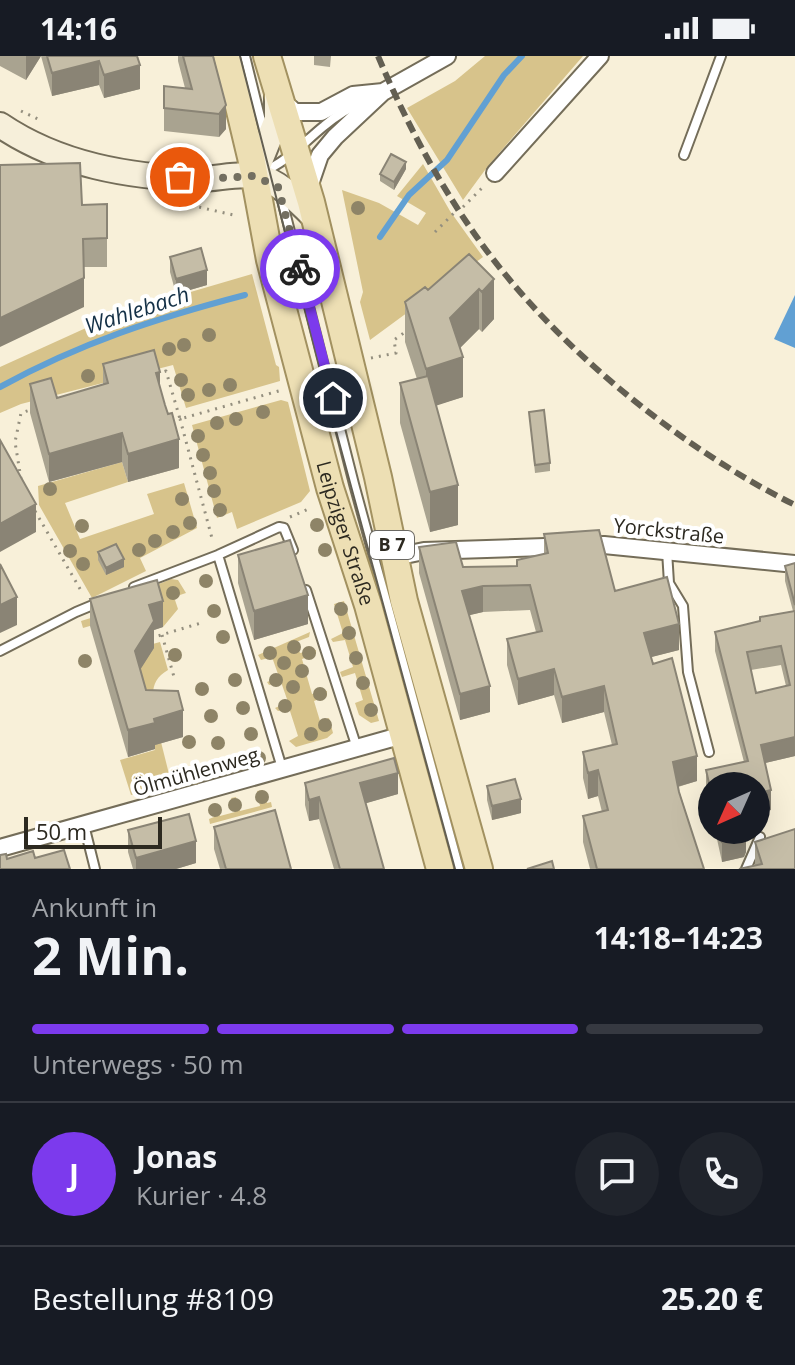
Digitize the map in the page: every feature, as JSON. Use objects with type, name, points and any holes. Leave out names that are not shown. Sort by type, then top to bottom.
[{"type":"main road","name":"Leipziger Straße","points":[[227,56],[269,177],[270,260],[330,488],[368,605],[440,869]]},
{"type":"main road","name":"Leipziger Straße","points":[[267,56],[315,218],[385,559],[404,601],[479,869]]},
{"type":"main road","points":[[269,177],[267,144],[277,119],[277,96]]},
{"type":"main road","points":[[0,125],[53,154],[88,166],[199,179],[269,177],[315,218]]},
{"type":"street","points":[[308,190],[320,155],[348,124],[383,92],[447,56]]},
{"type":"street","points":[[495,173],[600,56]]},
{"type":"street","points":[[277,96],[295,112],[313,114],[353,95],[383,92]]},
{"type":"street","name":"Yorckstraße","points":[[385,559],[424,551],[604,545],[795,564]]},
{"type":"street","name":"Ölmühlenweg","points":[[0,848],[403,735]]},
{"type":"lane","points":[[245,56],[267,144]]},
{"type":"lane","points":[[684,155],[721,56]]},
{"type":"lane","points":[[383,92],[343,111],[269,177],[385,559],[459,869]]},
{"type":"lane","points":[[129,590],[279,527],[284,528],[297,561]]},
{"type":"lane","points":[[667,551],[669,583],[683,606],[688,672],[709,752]]},
{"type":"lane","points":[[218,555],[282,768]]},
{"type":"lane","points":[[301,575],[357,749]]},
{"type":"lane","points":[[0,651],[103,601]]},
{"type":"lane","points":[[84,825],[95,869]]},
{"type":"lane","points":[[746,869],[757,844]]},
{"type":"path","points":[[463,207],[495,173]]},
{"type":"path","points":[[435,232],[456,211]]},
{"type":"path","points":[[364,360],[396,353],[394,340],[416,323]]},
{"type":"path","points":[[151,376],[166,371],[213,541]]},
{"type":"path","points":[[168,422],[289,388]]},
{"type":"path","points":[[23,490],[15,442],[21,413],[36,409]]},
{"type":"path","points":[[30,503],[90,606]]},
{"type":"path","points":[[151,638],[201,623]]},
{"type":"path","points":[[162,635],[174,677]]},
{"type":"shaded area","points":[[485,56],[583,56],[488,166],[463,200],[407,108],[455,81]]},
{"type":"shaded area","points":[[423,164],[450,211],[483,257],[370,340],[360,302],[363,292],[342,190],[379,203],[418,225],[426,213],[397,196]]},
{"type":"shaded area","points":[[252,274],[279,367],[280,381],[186,408],[173,365],[21,404],[0,413],[0,367],[119,313]]},
{"type":"shaded area","points":[[281,400],[288,402],[310,491],[301,502],[237,529],[232,512],[217,518],[192,425]]},
{"type":"shaded area","points":[[122,462],[128,482],[65,503],[80,539],[154,514],[147,494],[184,483],[197,528],[140,558],[146,571],[92,598],[39,505],[38,486]]},
{"type":"shaded area","points":[[171,579],[178,580],[186,593],[174,597],[178,609],[163,627],[157,606],[83,628],[81,621],[107,613],[129,597]]},
{"type":"shaded area","points":[[344,601],[379,721],[371,723],[359,715],[355,703],[363,700],[355,673],[342,677],[340,672],[353,667],[345,640],[333,642],[331,639],[343,633],[334,604]]},
{"type":"shaded area","points":[[310,632],[309,637],[296,642],[300,653],[316,650],[316,654],[302,659],[312,694],[327,691],[327,696],[314,701],[320,721],[329,718],[333,733],[327,738],[296,747],[289,741],[298,736],[289,708],[278,711],[275,708],[288,702],[281,682],[269,685],[267,682],[279,677],[272,657],[261,660],[258,655]]},
{"type":"shaded area","points":[[160,642],[168,670],[155,683],[153,698],[156,711],[137,674],[149,645]]},
{"type":"shaded area","points":[[159,734],[172,786],[131,795],[120,760],[155,750],[152,736]]},
{"type":"shaded area","points":[[263,790],[267,803],[271,802],[272,807],[210,824],[209,819],[214,817],[211,805],[215,803],[220,816],[235,812],[231,798],[236,797],[240,811],[260,806],[257,791]]},
{"type":"water","points":[[795,295],[795,348],[774,339]]},
{"type":"building","points":[[47,56],[137,56],[140,65],[104,75],[99,61],[52,73]]},
{"type":"building","points":[[183,56],[213,56],[226,105],[219,114],[164,108],[164,86],[192,89]]},
{"type":"building","points":[[391,154],[406,162],[394,182],[380,174]]},
{"type":"building","points":[[80,163],[82,205],[107,204],[107,238],[83,239],[84,278],[0,318],[0,165]]},
{"type":"building","points":[[201,248],[207,270],[176,279],[170,257]]},
{"type":"building","points":[[469,254],[494,279],[482,292],[479,289],[450,318],[463,357],[426,369],[405,302],[425,287],[428,290]]},
{"type":"building","points":[[154,350],[160,372],[156,373],[179,439],[128,454],[122,433],[49,454],[30,384],[51,378],[57,398],[108,383],[103,364]]},
{"type":"building","points":[[428,376],[458,485],[430,492],[400,383]]},
{"type":"building","points":[[544,410],[550,463],[535,465],[529,412]]},
{"type":"building","points":[[0,440],[36,504],[0,524]]},
{"type":"building","points":[[599,530],[615,591],[667,577],[679,624],[644,633],[653,664],[672,658],[697,756],[673,762],[679,792],[704,869],[597,869],[583,816],[608,810],[598,770],[588,773],[583,752],[617,744],[604,686],[562,697],[554,669],[518,679],[507,639],[542,631],[530,585],[483,586],[462,591],[490,686],[460,694],[419,547],[456,542],[463,567],[517,566],[517,560],[548,553],[544,534]]},
{"type":"building","points":[[290,540],[308,595],[254,611],[238,555]]},
{"type":"building","points":[[116,544],[124,559],[106,568],[98,552]]},
{"type":"building","points":[[795,563],[795,605],[785,566]]},
{"type":"building","points":[[0,564],[17,597],[0,605]]},
{"type":"building","points":[[157,580],[163,601],[149,605],[154,621],[135,651],[146,690],[178,691],[183,710],[154,719],[155,723],[128,730],[90,599]]},
{"type":"building","points":[[795,611],[795,737],[761,745],[767,772],[706,772],[748,761],[715,632],[760,621],[760,617]],"holes":[[[781,646],[790,685],[756,693],[747,652]]]},
{"type":"building","points":[[394,758],[398,773],[360,783],[384,869],[340,869],[319,797],[309,800],[305,783]]},
{"type":"building","points":[[515,779],[521,799],[492,806],[487,786]]},
{"type":"building","points":[[275,810],[291,869],[226,869],[214,827]]},
{"type":"building","points":[[189,814],[196,841],[136,858],[128,830]]},
{"type":"building","points":[[795,829],[795,869],[739,869],[762,864],[756,844],[770,844],[770,837]]},
{"type":"building","points":[[64,850],[70,869],[0,869],[0,855],[6,854],[7,859],[33,851],[35,858]]},
{"type":"building","points":[[552,861],[554,869],[527,869]]},
{"type":"waterway","name":"Wahlebach","points":[[380,237],[409,195],[447,160],[504,75],[522,56]]},
{"type":"waterway","name":"Wahlebach","points":[[0,387],[60,357],[120,333],[245,295]]},
{"type":"tram line","points":[[240,56],[336,431],[455,869]]},
{"type":"railway","points":[[378,56],[437,176],[493,259],[543,317],[608,379],[681,436],[719,462],[795,505]]},
{"type":"way so far","points":[[180,177],[254,176],[278,187],[300,269]]},
{"type":"route","points":[[300,269],[333,398]]}]
